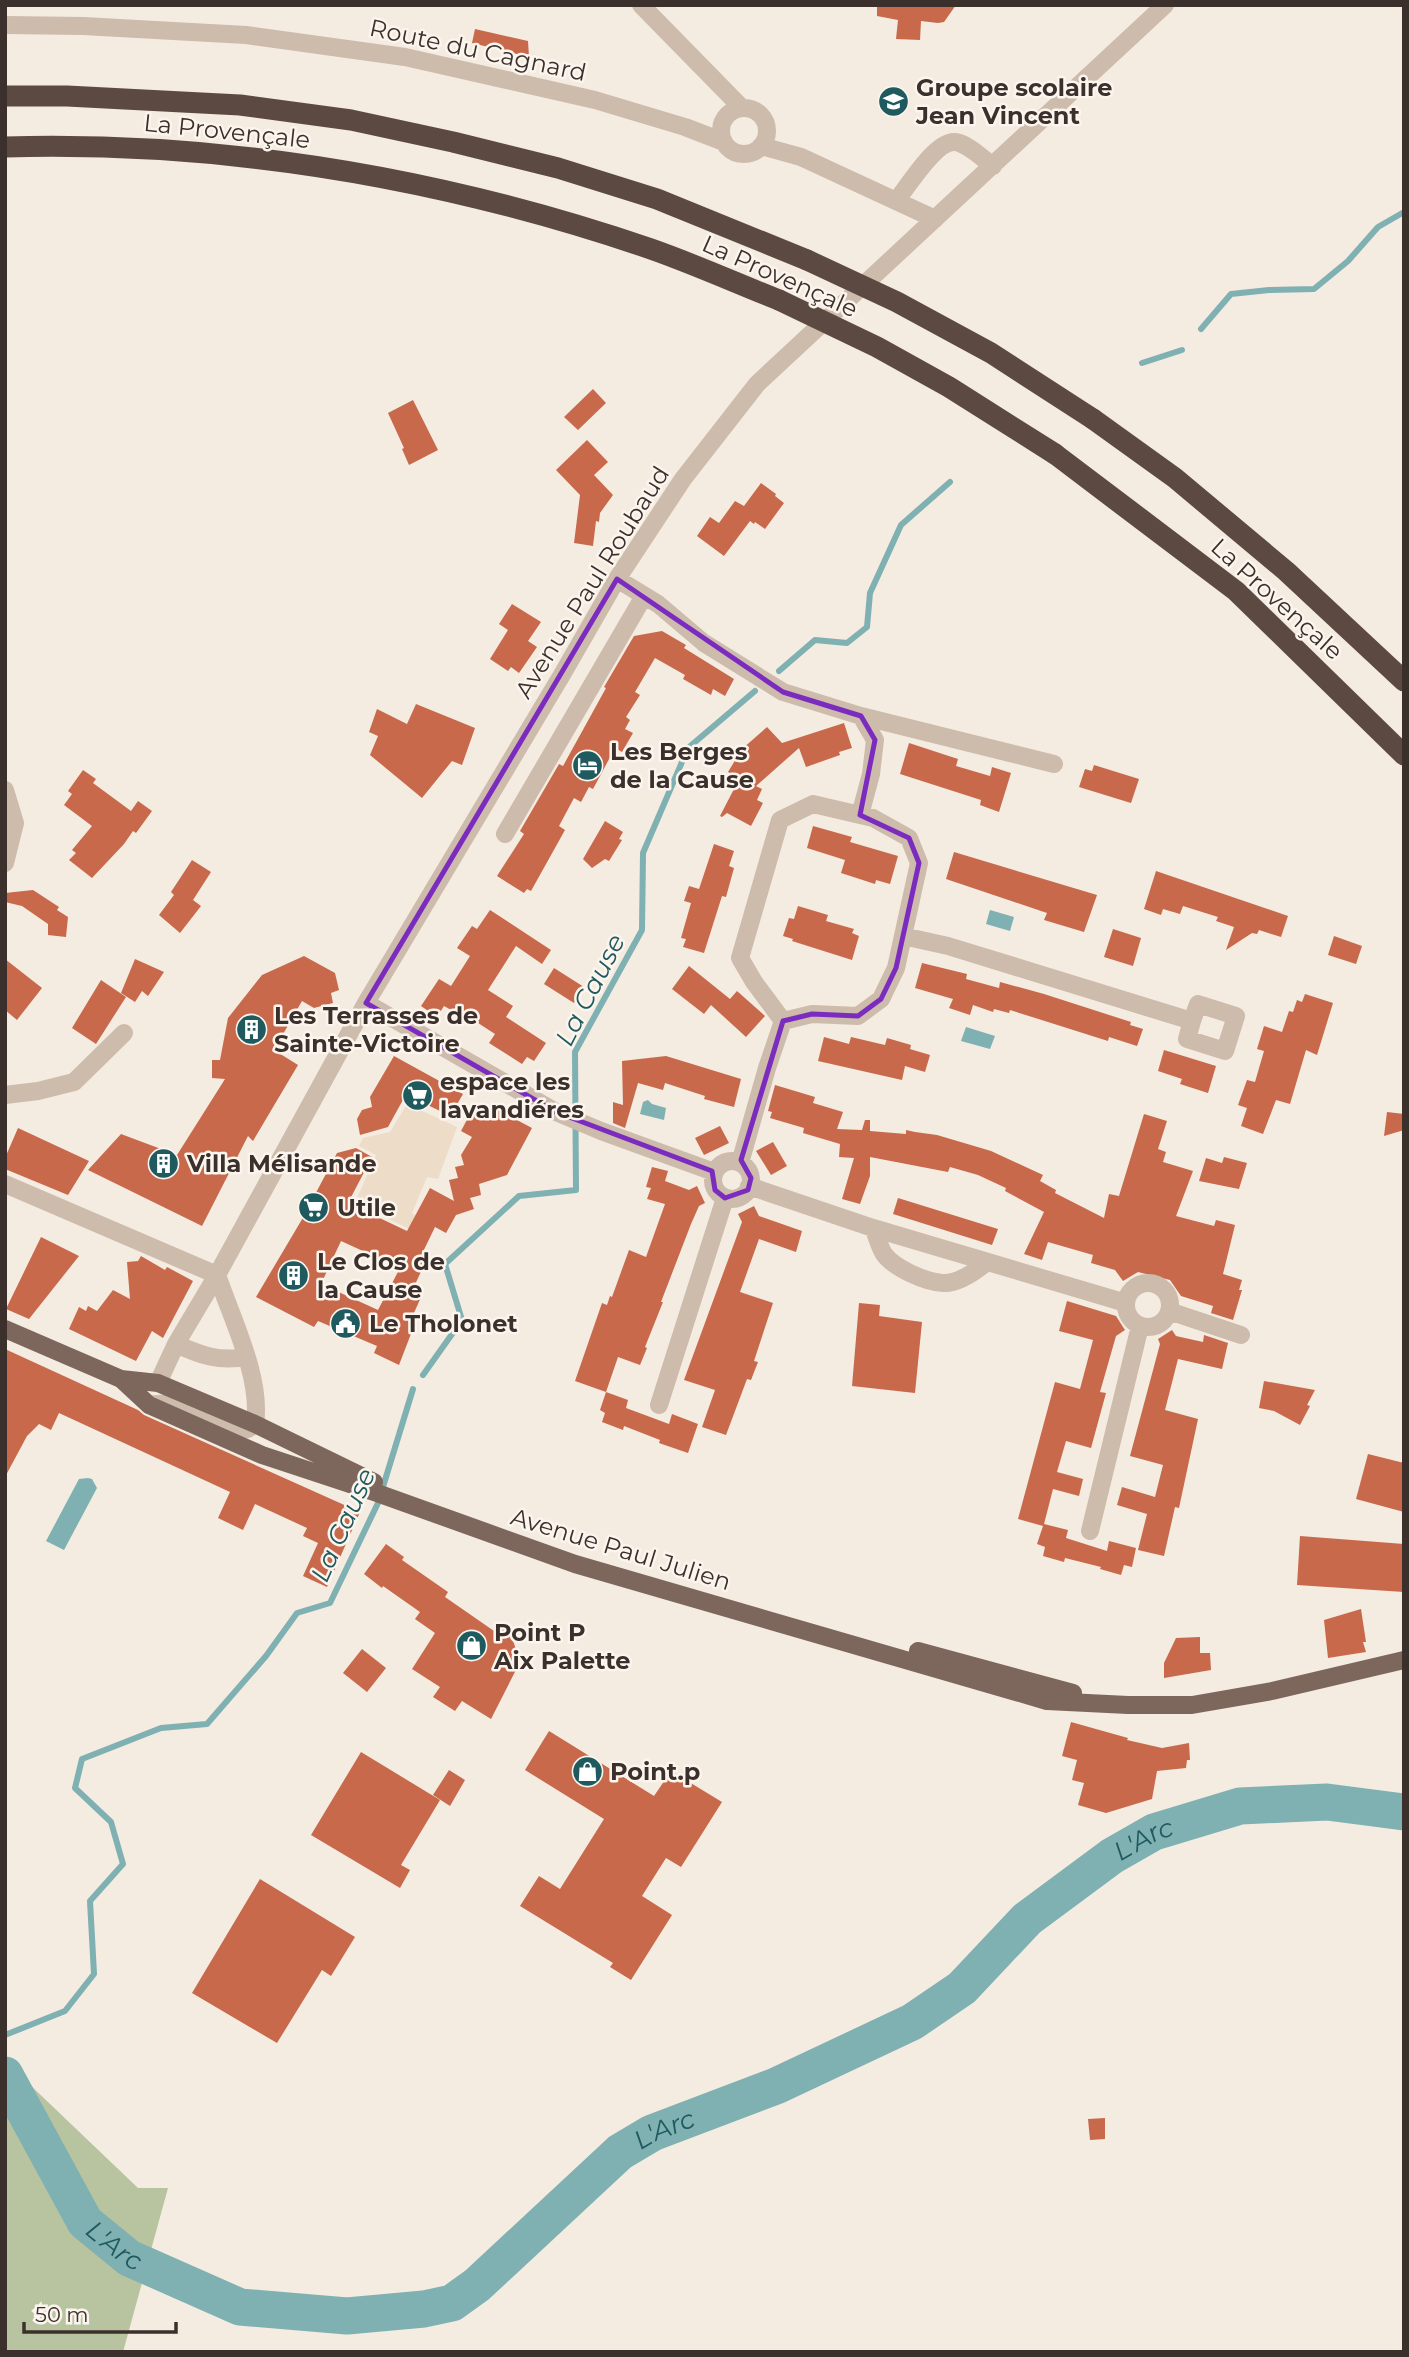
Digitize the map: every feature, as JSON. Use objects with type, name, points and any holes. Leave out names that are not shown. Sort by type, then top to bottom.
[{"type":"highway","name":"La Provençale","points":[[5,96],[67,96],[240,104],[364,123],[558,168],[657,199],[807,260],[897,302],[991,354],[1093,419],[1175,478],[1286,571],[1404,681]]},
{"type":"highway","name":"La Provençale","points":[[5,147],[152,149],[238,156],[346,171],[448,191],[652,250],[779,300],[877,347],[949,387],[1055,454],[1236,590],[1404,755]]},
{"type":"main road","name":"Avenue Paul Julien","points":[[5,1329],[121,1379],[157,1407],[262,1455],[378,1489]]},
{"type":"main road","name":"Avenue Paul Julien","points":[[121,1379],[158,1383],[255,1424],[378,1489],[575,1564],[1047,1701],[1192,1705],[1272,1691],[1399,1662]]},
{"type":"main road","points":[[157,1407],[158,1383]]},
{"type":"street","points":[[641,5],[723,89],[732,114]]},
{"type":"street","name":"Avenue Paul Roubaud","points":[[158,1383],[366,1003],[617,579],[683,479],[757,384],[1165,5]]},
{"type":"street","name":"Route du Cagnard","points":[[5,25],[83,26],[246,36],[405,57],[595,100],[685,127],[724,142]]},
{"type":"street","points":[[767,126],[767,136],[761,146],[752,152],[741,154],[731,150],[724,142],[721,131],[732,114],[752,110],[762,116],[767,126],[801,157]]},
{"type":"street","name":"Route du Cagnard","points":[[685,127],[732,114]]},
{"type":"street","points":[[897,200],[935,150],[948,143],[963,145],[993,166]]},
{"type":"street","points":[[761,146],[801,157],[935,219]]},
{"type":"street","points":[[617,579],[658,604],[705,643],[783,692],[861,716],[1054,764]]},
{"type":"street","points":[[505,834],[644,596]]},
{"type":"street","points":[[860,815],[871,774],[875,740],[861,716]]},
{"type":"street","points":[[505,770],[533,786]]},
{"type":"street","points":[[5,790],[15,823],[5,863]]},
{"type":"street","points":[[813,804],[873,818],[909,838],[919,863],[896,968],[881,999],[858,1016],[812,1014],[783,1021],[740,958],[780,820],[813,804]]},
{"type":"street","points":[[903,936],[948,946],[1192,1021]]},
{"type":"street","points":[[366,1003],[556,1112],[714,1172]]},
{"type":"street","points":[[740,1163],[783,1021]]},
{"type":"street","points":[[5,1095],[38,1091],[74,1082],[124,1033]]},
{"type":"street","points":[[728,1161],[740,1163],[749,1172],[749,1186],[738,1198],[725,1198],[715,1190],[712,1178],[714,1172],[728,1161]]},
{"type":"street","points":[[5,1184],[217,1275],[246,1357],[258,1405],[255,1424],[248,1429],[238,1430],[174,1404],[157,1407]]},
{"type":"street","points":[[749,1186],[873,1228],[1126,1303]]},
{"type":"street","points":[[659,1405],[725,1198]]},
{"type":"street","points":[[873,1228],[883,1252],[895,1266],[914,1275],[944,1283],[976,1272],[987,1262]]},
{"type":"street","points":[[1152,1283],[1165,1290],[1170,1304],[1169,1311],[1166,1318],[1155,1326],[1140,1326],[1129,1317],[1126,1303],[1132,1290],[1138,1285],[1152,1283]]},
{"type":"street","points":[[1169,1311],[1241,1335]]},
{"type":"street","points":[[1090,1531],[1140,1326]]},
{"type":"street","points":[[177,1344],[206,1357],[232,1360],[246,1357]]},
{"type":"highlighted area","points":[[617,579],[783,692],[861,716],[875,740],[860,815],[909,838],[919,863],[896,968],[881,999],[858,1016],[812,1014],[783,1021],[741,1160],[751,1178],[748,1190],[725,1198],[715,1190],[712,1171],[556,1112],[366,1003]]},
{"type":"green space","points":[[5,2061],[138,2188],[168,2188],[123,2352],[5,2352]]},
{"type":"shaded area","points":[[407,1104],[457,1127],[438,1179],[427,1177],[412,1213],[431,1227],[426,1237],[355,1203],[376,1155],[359,1146],[363,1138],[390,1132]]},
{"type":"water","points":[[990,910],[1014,917],[1010,931],[986,924]]},
{"type":"water","points":[[966,1027],[995,1036],[990,1049],[961,1041]]},
{"type":"water","points":[[648,1100],[666,1108],[664,1120],[640,1114],[643,1102]]},
{"type":"water","points":[[79,1479],[92,1479],[97,1488],[64,1550],[46,1541]]},
{"type":"building","points":[[877,5],[956,5],[944,22],[921,21],[920,40],[896,39],[898,20],[877,16]]},
{"type":"building","points":[[475,29],[528,41],[529,57],[472,43]]},
{"type":"building","points":[[593,389],[606,403],[578,430],[564,417]]},
{"type":"building","points":[[413,400],[438,450],[409,465],[388,413]]},
{"type":"building","points":[[587,440],[608,462],[594,475],[613,495],[600,513],[599,522],[596,521],[593,546],[574,543],[580,495],[556,470]]},
{"type":"building","points":[[761,483],[784,503],[765,529],[750,521],[724,556],[697,536],[710,517],[719,523],[735,501],[744,506]]},
{"type":"building","points":[[512,604],[541,622],[528,641],[537,647],[519,673],[511,667],[508,671],[490,659],[508,630],[499,624]]},
{"type":"building","points":[[662,631],[734,679],[725,696],[713,689],[711,695],[683,679],[685,675],[655,658],[635,692],[640,695],[626,717],[630,720],[625,729],[633,733],[622,752],[615,748],[593,789],[589,787],[581,802],[574,798],[559,826],[565,830],[531,891],[527,889],[524,893],[497,876],[524,834],[520,831],[559,764],[563,766],[634,636]]},
{"type":"building","points":[[416,704],[475,728],[462,765],[452,761],[422,798],[370,755],[378,736],[369,732],[377,709],[407,724]]},
{"type":"building","points":[[844,723],[852,748],[806,767],[799,748],[756,786],[762,789],[757,800],[763,803],[751,826],[727,813],[720,816],[734,789],[730,787],[736,776],[728,772],[742,749],[767,727],[782,743]]},
{"type":"building","points":[[909,743],[958,759],[956,766],[990,776],[992,767],[1011,773],[999,812],[980,805],[981,800],[900,774]]},
{"type":"building","points":[[1094,765],[1139,779],[1131,803],[1079,787],[1085,769],[1092,771]]},
{"type":"building","points":[[83,770],[96,779],[93,783],[131,811],[138,801],[152,811],[136,833],[133,831],[92,878],[69,860],[76,853],[72,850],[92,826],[64,805],[72,794],[68,791]]},
{"type":"building","points":[[605,821],[623,832],[619,839],[622,840],[609,861],[605,859],[592,868],[583,859]]},
{"type":"building","points":[[813,826],[852,837],[850,842],[898,856],[890,884],[876,880],[875,884],[841,873],[845,860],[807,848]]},
{"type":"building","points":[[714,844],[734,851],[729,866],[734,868],[726,897],[722,896],[704,953],[683,947],[686,939],[681,938],[691,903],[684,901],[689,886],[699,889]]},
{"type":"building","points":[[954,852],[1097,895],[1084,932],[1044,920],[1047,913],[946,879]]},
{"type":"building","points":[[192,860],[211,872],[193,900],[201,906],[180,933],[159,915],[174,895],[171,892]]},
{"type":"building","points":[[1156,871],[1288,916],[1281,937],[1259,930],[1257,934],[1252,933],[1226,950],[1234,927],[1216,921],[1218,917],[1183,906],[1180,914],[1163,909],[1161,915],[1144,909]]},
{"type":"building","points":[[33,890],[59,907],[57,910],[68,917],[66,937],[48,935],[48,924],[22,906],[5,902],[5,893]]},
{"type":"building","points":[[798,906],[828,915],[826,921],[854,929],[852,933],[859,936],[852,960],[783,936],[789,918],[794,919]]},
{"type":"building","points":[[490,910],[551,950],[542,964],[516,946],[488,990],[513,1006],[506,1017],[546,1043],[534,1061],[527,1057],[522,1064],[489,1043],[495,1034],[455,1008],[453,1011],[444,1006],[437,1017],[421,1006],[439,979],[451,986],[470,956],[457,948],[472,926],[477,929]]},
{"type":"building","points":[[1113,929],[1141,938],[1133,966],[1104,957]]},
{"type":"building","points":[[1334,936],[1362,946],[1356,964],[1328,955]]},
{"type":"building","points":[[304,956],[335,973],[339,990],[331,993],[333,1003],[314,1008],[302,1001],[274,1050],[298,1065],[253,1141],[248,1136],[202,1226],[88,1170],[121,1134],[177,1155],[225,1079],[212,1078],[212,1060],[220,1060],[228,1018],[262,975]]},
{"type":"building","points":[[5,959],[42,988],[17,1020],[5,1010]]},
{"type":"building","points":[[135,959],[164,972],[148,996],[142,991],[135,1002],[121,993]]},
{"type":"building","points":[[922,963],[967,974],[966,979],[999,988],[1000,982],[1044,994],[1131,1022],[1130,1025],[1143,1029],[1137,1046],[1109,1037],[1108,1041],[1010,1010],[1009,1013],[994,1009],[993,1012],[973,1005],[970,1015],[949,1008],[953,999],[915,988]]},
{"type":"building","points":[[689,966],[730,999],[737,991],[765,1016],[746,1037],[711,1005],[704,1014],[672,989]]},
{"type":"building","points":[[554,968],[584,987],[574,1003],[544,984]]},
{"type":"building","points":[[101,980],[126,997],[96,1044],[72,1028]]},
{"type":"building","points":[[1305,994],[1333,1003],[1317,1055],[1306,1050],[1290,1104],[1276,1100],[1263,1134],[1241,1126],[1247,1108],[1238,1105],[1247,1080],[1255,1082],[1264,1051],[1257,1049],[1264,1026],[1282,1032],[1289,1011],[1293,1012],[1297,1000],[1302,1002]]},
{"type":"building","points":[[824,1037],[849,1044],[851,1037],[885,1045],[887,1038],[911,1045],[910,1049],[930,1055],[925,1072],[905,1066],[902,1080],[818,1061]]},
{"type":"building","points":[[1164,1050],[1216,1066],[1208,1093],[1180,1084],[1182,1079],[1158,1071]]},
{"type":"building","name":"espace les lavandiéres","points":[[394,1056],[463,1094],[456,1106],[440,1111],[409,1096],[404,1098],[388,1127],[360,1135],[357,1119],[362,1110],[372,1107],[370,1097]]},
{"type":"building","points":[[666,1056],[741,1079],[734,1107],[704,1099],[705,1096],[665,1083],[663,1090],[638,1083],[625,1128],[613,1123],[613,1102],[623,1105],[622,1061]]},
{"type":"building","points":[[775,1085],[815,1097],[813,1103],[843,1112],[837,1129],[862,1130],[865,1120],[870,1120],[870,1131],[906,1134],[906,1130],[937,1135],[991,1151],[1043,1175],[1040,1181],[1056,1190],[1055,1193],[1104,1218],[1109,1194],[1119,1196],[1144,1114],[1167,1121],[1158,1149],[1166,1152],[1163,1162],[1193,1171],[1176,1216],[1214,1226],[1216,1220],[1235,1225],[1223,1274],[1242,1280],[1239,1290],[1242,1290],[1233,1320],[1211,1313],[1213,1306],[1181,1296],[1170,1280],[1138,1272],[1123,1281],[1115,1270],[1091,1263],[1093,1255],[1048,1242],[1042,1260],[1024,1254],[1044,1212],[1005,1191],[1006,1188],[978,1175],[950,1167],[948,1172],[870,1157],[870,1176],[860,1204],[842,1199],[854,1158],[839,1157],[840,1144],[803,1133],[804,1128],[770,1118],[772,1112],[768,1111]]},
{"type":"building","name":"Le Clos de la Cause","points":[[494,1108],[532,1128],[507,1175],[479,1184],[481,1195],[470,1198],[474,1209],[456,1215],[446,1233],[435,1227],[419,1260],[425,1263],[412,1291],[422,1295],[409,1324],[414,1326],[399,1365],[374,1353],[377,1346],[318,1321],[314,1327],[256,1297],[337,1153],[356,1148],[372,1157],[348,1203],[407,1231],[430,1188],[454,1201],[449,1180],[458,1178],[455,1167],[464,1165],[461,1155],[472,1137],[461,1131],[470,1114]],"holes":[[[341,1241],[400,1268],[378,1310],[321,1284]]]},
{"type":"building","points":[[1387,1112],[1404,1114],[1404,1130],[1384,1136]]},
{"type":"building","points":[[720,1126],[729,1143],[704,1155],[695,1138]]},
{"type":"building","points":[[18,1128],[89,1161],[68,1195],[5,1169],[5,1158]]},
{"type":"building","points":[[773,1142],[787,1166],[771,1175],[756,1151]]},
{"type":"building","points":[[1224,1157],[1247,1163],[1239,1189],[1199,1181],[1206,1158],[1222,1163]]},
{"type":"building","points":[[652,1167],[668,1171],[665,1181],[689,1190],[697,1186],[705,1203],[699,1206],[691,1224],[640,1365],[618,1357],[606,1392],[575,1381],[602,1303],[607,1305],[610,1296],[612,1297],[629,1250],[646,1257],[665,1204],[647,1199],[651,1188],[646,1187]]},
{"type":"building","points":[[898,1198],[998,1229],[992,1245],[893,1214]]},
{"type":"building","points":[[754,1206],[759,1216],[802,1231],[796,1252],[759,1239],[740,1292],[773,1303],[754,1361],[758,1362],[751,1380],[747,1379],[726,1435],[702,1427],[715,1390],[684,1380],[742,1222],[738,1214]]},
{"type":"building","points":[[41,1237],[79,1256],[29,1319],[6,1309]]},
{"type":"building","points":[[141,1256],[165,1270],[167,1267],[193,1281],[163,1338],[152,1331],[136,1361],[69,1329],[79,1307],[86,1311],[88,1306],[97,1311],[113,1290],[130,1299],[127,1262],[138,1261]]},
{"type":"building","points":[[1067,1301],[1116,1316],[1125,1330],[1116,1336],[1100,1392],[1106,1393],[1091,1448],[1066,1441],[1057,1472],[1083,1479],[1079,1496],[1053,1489],[1044,1524],[1068,1530],[1066,1538],[1107,1551],[1109,1541],[1136,1548],[1132,1567],[1124,1565],[1121,1575],[1065,1558],[1064,1562],[1043,1556],[1045,1547],[1037,1544],[1043,1526],[1018,1519],[1055,1382],[1080,1389],[1093,1340],[1059,1331]]},
{"type":"building","points":[[859,1303],[880,1305],[879,1316],[922,1322],[915,1393],[852,1386]]},
{"type":"building","points":[[1172,1330],[1176,1336],[1203,1342],[1204,1335],[1228,1343],[1222,1369],[1178,1359],[1165,1410],[1198,1419],[1179,1508],[1175,1507],[1164,1556],[1138,1550],[1147,1514],[1117,1505],[1122,1487],[1155,1497],[1163,1465],[1130,1456],[1160,1344],[1158,1339]]},
{"type":"building","points":[[5,1349],[360,1512],[327,1587],[303,1576],[318,1543],[303,1536],[307,1528],[255,1504],[243,1530],[218,1518],[230,1492],[59,1413],[51,1430],[39,1424],[27,1436],[5,1477]]},
{"type":"building","points":[[1264,1381],[1315,1390],[1300,1425],[1274,1411],[1259,1408]]},
{"type":"building","points":[[606,1392],[628,1400],[626,1408],[669,1424],[672,1414],[698,1424],[688,1453],[624,1426],[623,1430],[602,1422],[605,1413],[600,1410]]},
{"type":"building","points":[[1368,1454],[1404,1463],[1404,1512],[1356,1499]]},
{"type":"building","points":[[1300,1536],[1404,1544],[1404,1592],[1297,1585]]},
{"type":"building","name":"Point P Aix Palette","points":[[386,1544],[404,1557],[402,1560],[448,1592],[445,1597],[494,1631],[508,1625],[520,1662],[491,1719],[462,1701],[455,1711],[433,1697],[440,1687],[412,1669],[435,1633],[415,1619],[420,1612],[364,1574]]},
{"type":"building","points":[[1361,1609],[1366,1652],[1328,1658],[1324,1620]]},
{"type":"building","points":[[1200,1637],[1200,1653],[1210,1653],[1211,1670],[1164,1678],[1164,1663],[1176,1638]]},
{"type":"building","points":[[362,1649],[386,1668],[367,1692],[343,1673]]},
{"type":"building","points":[[1071,1722],[1162,1748],[1189,1743],[1190,1760],[1187,1760],[1186,1768],[1157,1771],[1152,1799],[1106,1813],[1078,1805],[1084,1783],[1072,1780],[1077,1760],[1062,1756]]},
{"type":"building","points":[[549,1731],[654,1796],[671,1771],[722,1802],[681,1867],[666,1858],[642,1896],[672,1915],[631,1980],[610,1967],[613,1963],[520,1906],[539,1876],[560,1889],[604,1819],[525,1770]]},
{"type":"building","points":[[361,1752],[440,1800],[401,1865],[410,1870],[400,1888],[311,1835]]},
{"type":"building","points":[[449,1770],[465,1780],[450,1806],[433,1795]]},
{"type":"building","points":[[260,1879],[355,1937],[331,1976],[322,1970],[277,2043],[192,1993]]},
{"type":"building","points":[[1105,2118],[1105,2139],[1090,2140],[1088,2119]]},
{"type":"waterway","name":"La Cause","points":[[1201,329],[1231,294],[1314,289],[1348,261],[1378,227],[1404,212]]},
{"type":"waterway","name":"La Cause","points":[[1142,363],[1182,350]]},
{"type":"waterway","name":"La Cause","points":[[779,671],[815,640],[847,643],[867,627],[870,593],[901,525],[950,482]]},
{"type":"waterway","name":"La Cause","points":[[423,1375],[462,1320],[445,1264],[519,1196],[576,1190],[575,1052],[642,930],[643,853],[688,748],[755,691]]},
{"type":"waterway","name":"La Cause","points":[[5,2035],[65,2011],[94,1974],[90,1901],[123,1864],[111,1822],[75,1788],[82,1759],[161,1728],[207,1724],[266,1656],[297,1613],[330,1603],[378,1503],[413,1389]]},
{"type":"waterway","name":"L'Arc","points":[[5,2075],[85,2222],[129,2258],[240,2307],[347,2316],[424,2309],[452,2303],[477,2285],[620,2152],[652,2133],[776,2086],[912,2022],[962,1988],[1027,1919],[1112,1856],[1154,1832],[1240,1806],[1327,1802],[1404,1812]]},
{"type":"place","name":"Groupe scolaire Jean Vincent","points":[[893,101]]},
{"type":"place","name":"Les Berges de la Cause","points":[[587,765]]},
{"type":"place","name":"Les Terrasses de Sainte-Victoire","points":[[251,1029]]},
{"type":"place","name":"espace les lavandiéres","points":[[417,1095]]},
{"type":"place","name":"Villa Mélisande","points":[[164,1163]]},
{"type":"place","name":"Utile","points":[[314,1207]]},
{"type":"place","name":"Le Clos de la Cause","points":[[294,1275]]},
{"type":"place","name":"Le Tholonet","points":[[346,1323]]},
{"type":"place","name":"Point P Aix Palette","points":[[471,1646]]},
{"type":"place","name":"Point.p","points":[[587,1771]]}]
